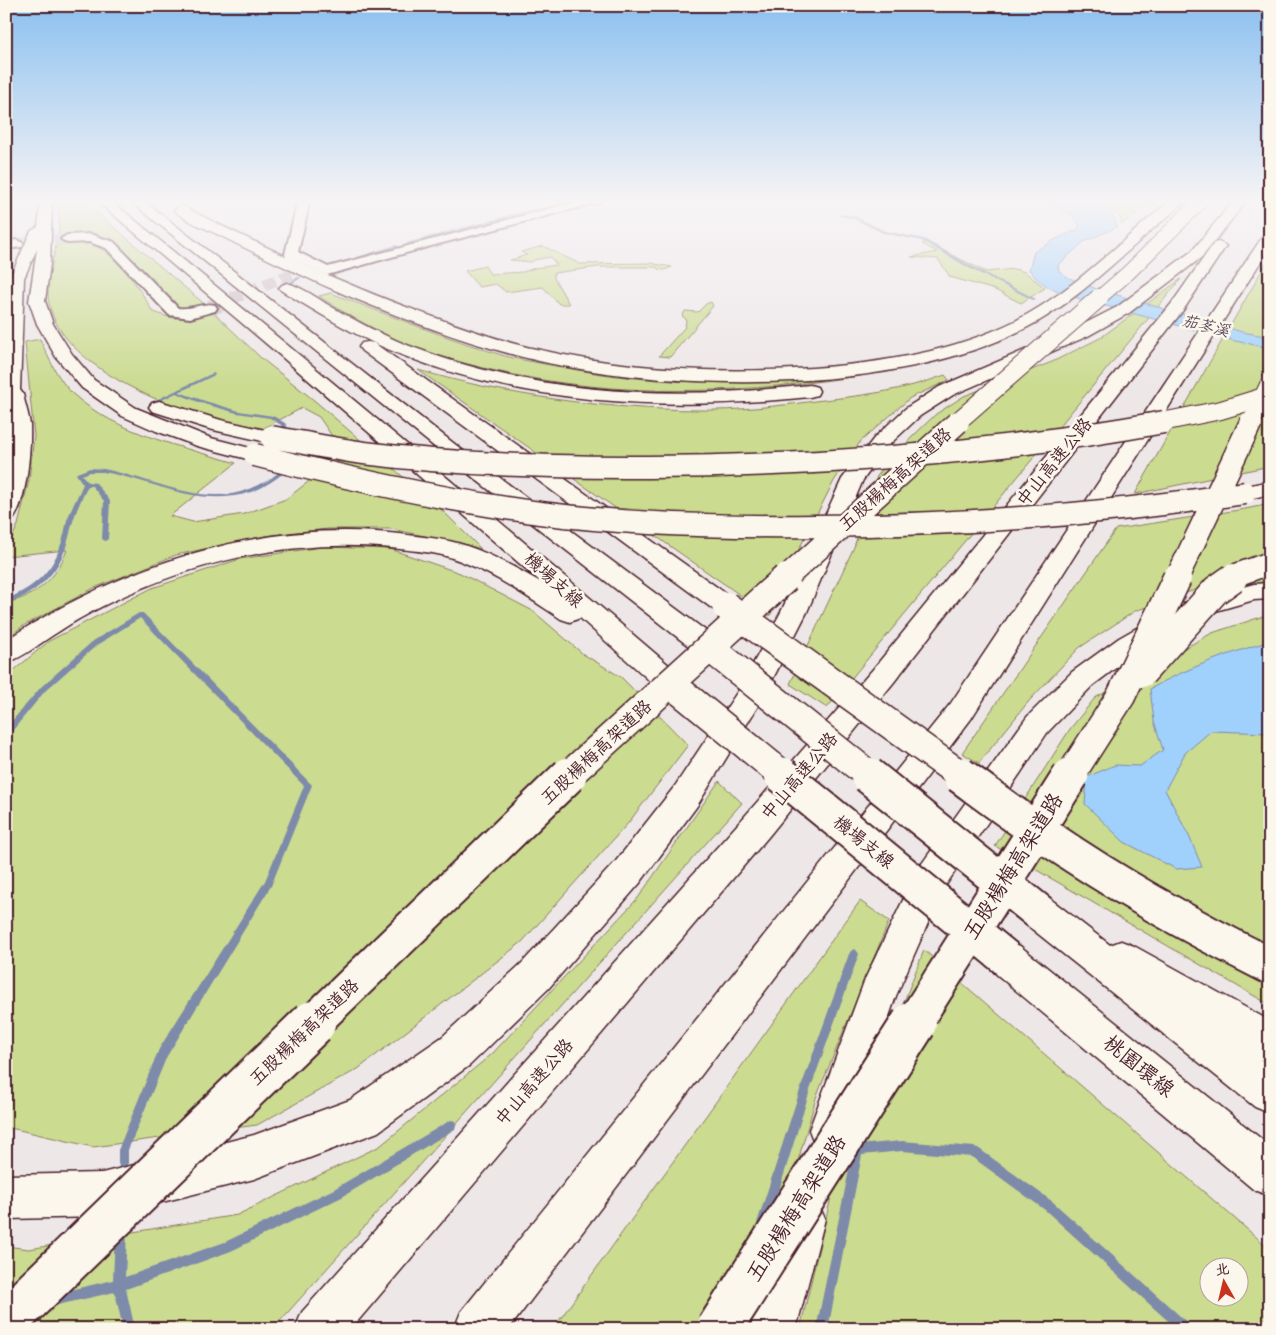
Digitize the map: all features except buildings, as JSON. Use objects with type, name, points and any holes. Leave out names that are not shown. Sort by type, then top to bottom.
[{"type":"highway","points":[[6,416],[12,386],[17,278],[24,262]]},
{"type":"highway","points":[[43,262],[37,302],[45,324],[65,357],[88,384],[129,412],[162,428],[204,442],[407,492],[507,509],[655,523],[751,526],[865,526],[957,523],[1116,511],[1180,504],[1270,487]]},
{"type":"highway","name":"機場支線","points":[[178,262],[493,527],[681,692],[1007,959]]},
{"type":"highway","points":[[214,262],[454,453],[719,655],[1040,913],[1270,1092]]},
{"type":"highway","points":[[284,262],[396,310],[506,347],[550,358],[594,365],[644,372],[713,376],[790,375],[860,369],[928,356],[980,341],[1020,325],[1070,294],[1106,262]]},
{"type":"highway","name":"五股楊梅高架道路","points":[[6,1321],[558,785],[957,423],[1138,262]]},
{"type":"highway","points":[[6,1198],[102,1195],[254,1156],[362,1117],[456,1051],[535,976],[628,872],[686,796],[750,696],[794,612],[854,479],[882,441],[914,412],[946,391],[1082,332],[1123,310],[1186,262]]},
{"type":"highway","name":"中山高速公路","points":[[319,1329],[757,826],[878,683],[1169,318],[1208,262]]},
{"type":"highway","points":[[478,1329],[961,711],[1253,262]]},
{"type":"highway","points":[[1082,332],[1032,348],[962,366],[877,382],[753,396],[664,398],[569,391],[515,383],[472,373],[393,346],[281,284],[1049,839],[1112,880],[1222,942],[1270,966]]},
{"type":"highway","points":[[65,357],[124,392],[166,409],[216,425],[271,438],[378,455],[474,463],[571,467],[669,468],[785,465],[897,457],[1050,441],[1200,416],[1270,395]]},
{"type":"highway","name":"五股楊梅高架道路","points":[[719,1329],[1121,696],[1270,383]]},
{"type":"highway","points":[[6,513],[15,483],[20,424],[12,386]]},
{"type":"highway","points":[[6,653],[64,615],[106,594],[194,561],[257,546],[316,538],[366,537],[408,541],[452,550],[508,572],[648,664]]},
{"type":"highway","points":[[1121,696],[1216,590],[1239,574],[1270,563]]},
{"type":"highway","points":[[771,1329],[812,1182],[878,992],[930,880],[1037,725],[1082,679],[1128,645],[1186,611],[1254,592],[1270,591]]},
{"type":"highway","points":[[1040,913],[1270,1043]]},
{"type":"highway","name":"桃園環線","points":[[1007,959],[1270,1174]]},
{"type":"street","points":[[127,262],[174,312],[190,314],[210,308]]},
{"type":"street","points":[[308,262],[327,271],[359,262]]},
{"type":"green space","points":[[52,262],[116,262],[134,282],[152,311],[171,318],[188,318],[202,315],[204,312],[211,310],[261,358],[315,401],[445,513],[481,549],[391,529],[328,529],[264,536],[176,555],[94,588],[23,626],[6,639],[6,603],[27,596],[44,585],[57,570],[67,550],[6,556],[6,550],[18,525],[29,480],[34,436],[25,342],[40,339],[54,369],[68,389],[91,408],[110,419],[151,437],[236,463],[170,516],[193,522],[244,514],[286,499],[308,482],[328,459],[332,436],[319,417],[302,408],[262,429],[182,409],[121,382],[86,358],[70,343],[58,326],[50,308],[49,278]]},
{"type":"green space","points":[[136,262],[155,262],[208,307],[186,309],[175,306]]},
{"type":"green space","points":[[555,262],[580,264],[650,263],[672,267],[664,270],[657,267],[598,267],[554,273],[554,278],[569,304],[559,304],[543,287],[506,292],[496,284],[479,287],[465,271],[485,266],[490,274],[523,272],[557,265]]},
{"type":"green space","points":[[940,262],[967,262],[986,272],[1015,269],[1025,272],[1045,288],[1021,303],[995,290],[950,277]]},
{"type":"green space","points":[[1266,262],[1270,262],[1270,466],[1135,494]]},
{"type":"green space","points":[[1181,279],[827,708],[790,684],[854,547],[877,476],[912,437],[936,414],[964,396],[1052,362],[1100,338]]},
{"type":"green space","points":[[331,293],[439,334],[505,356],[596,373],[635,378],[714,382],[832,378],[872,374],[778,386],[684,390],[637,390],[543,380],[467,364],[409,345],[365,325],[319,296]]},
{"type":"green space","points":[[711,302],[713,306],[670,357],[659,356],[685,327],[686,319],[682,316],[685,311],[698,312]]},
{"type":"green space","points":[[418,370],[486,387],[556,399],[627,407],[698,410],[727,410],[786,405],[897,389],[945,375],[949,380],[910,398],[860,442],[834,481],[799,549],[770,616]]},
{"type":"green space","points":[[1270,504],[1270,581],[1192,591],[1135,611],[1079,648],[1029,701],[979,763],[962,753],[1116,529]]},
{"type":"green space","points":[[321,547],[390,549],[460,573],[533,611],[583,654],[621,677],[688,745],[629,822],[522,942],[358,1069],[257,1125],[93,1147],[6,1127],[6,677],[49,641],[152,588],[240,559]]},
{"type":"green space","points":[[1270,614],[1270,1005],[995,846],[1070,729],[1095,698],[1212,633]]},
{"type":"green space","points":[[719,781],[742,803],[273,1329],[6,1329],[6,1246],[29,1249],[237,1215],[380,1146],[492,1054],[638,898]]},
{"type":"green space","points":[[860,901],[889,921],[816,1098],[750,1329],[553,1329]]},
{"type":"green space","points":[[924,950],[1270,1249],[1270,1329],[800,1329],[835,1180]]},
{"type":"water","name":"茄苳溪","points":[[1031,262],[1061,262],[1058,265],[1059,271],[1069,278],[1094,288],[1242,332],[1270,337],[1270,348],[1235,341],[1080,299],[1048,287],[1029,270]]},
{"type":"water","points":[[1270,641],[1270,733],[1211,731],[1185,753],[1165,790],[1189,836],[1202,867],[1176,869],[1124,842],[1085,804],[1087,777],[1115,765],[1140,766],[1163,750],[1154,721],[1150,689],[1164,681],[1224,656]]},
{"type":"waterway","points":[[962,262],[1034,299]]},
{"type":"waterway","points":[[292,282],[299,278]]},
{"type":"waterway","points":[[156,401],[213,374]]},
{"type":"waterway","points":[[176,392],[239,412],[271,417],[283,424],[287,430],[284,437]]},
{"type":"waterway","points":[[86,484],[79,474],[90,470],[103,470],[170,489],[211,496],[230,495],[249,491],[269,482],[289,467]]},
{"type":"waterway","points":[[6,602],[35,587],[55,565],[64,545],[73,511],[86,484]]},
{"type":"waterway","points":[[86,484],[94,484],[107,501],[105,539]]},
{"type":"waterway","points":[[6,733],[43,689],[95,643],[141,615],[308,785],[268,883],[163,1053],[123,1150],[123,1163]]},
{"type":"waterway","points":[[763,1223],[805,1090],[854,954]]},
{"type":"waterway","points":[[119,1285],[227,1247],[338,1193],[451,1125]]},
{"type":"waterway","points":[[822,1329],[858,1150],[902,1146],[974,1152],[1049,1206],[1186,1329]]},
{"type":"waterway","points":[[119,1285],[121,1233]]},
{"type":"waterway","points":[[53,1300],[119,1285]]},
{"type":"waterway","points":[[119,1285],[129,1329]]},
{"type":"tunnel","points":[[231,299],[314,265]]},
{"type":"tunnel","points":[[210,308],[234,298]]}]
